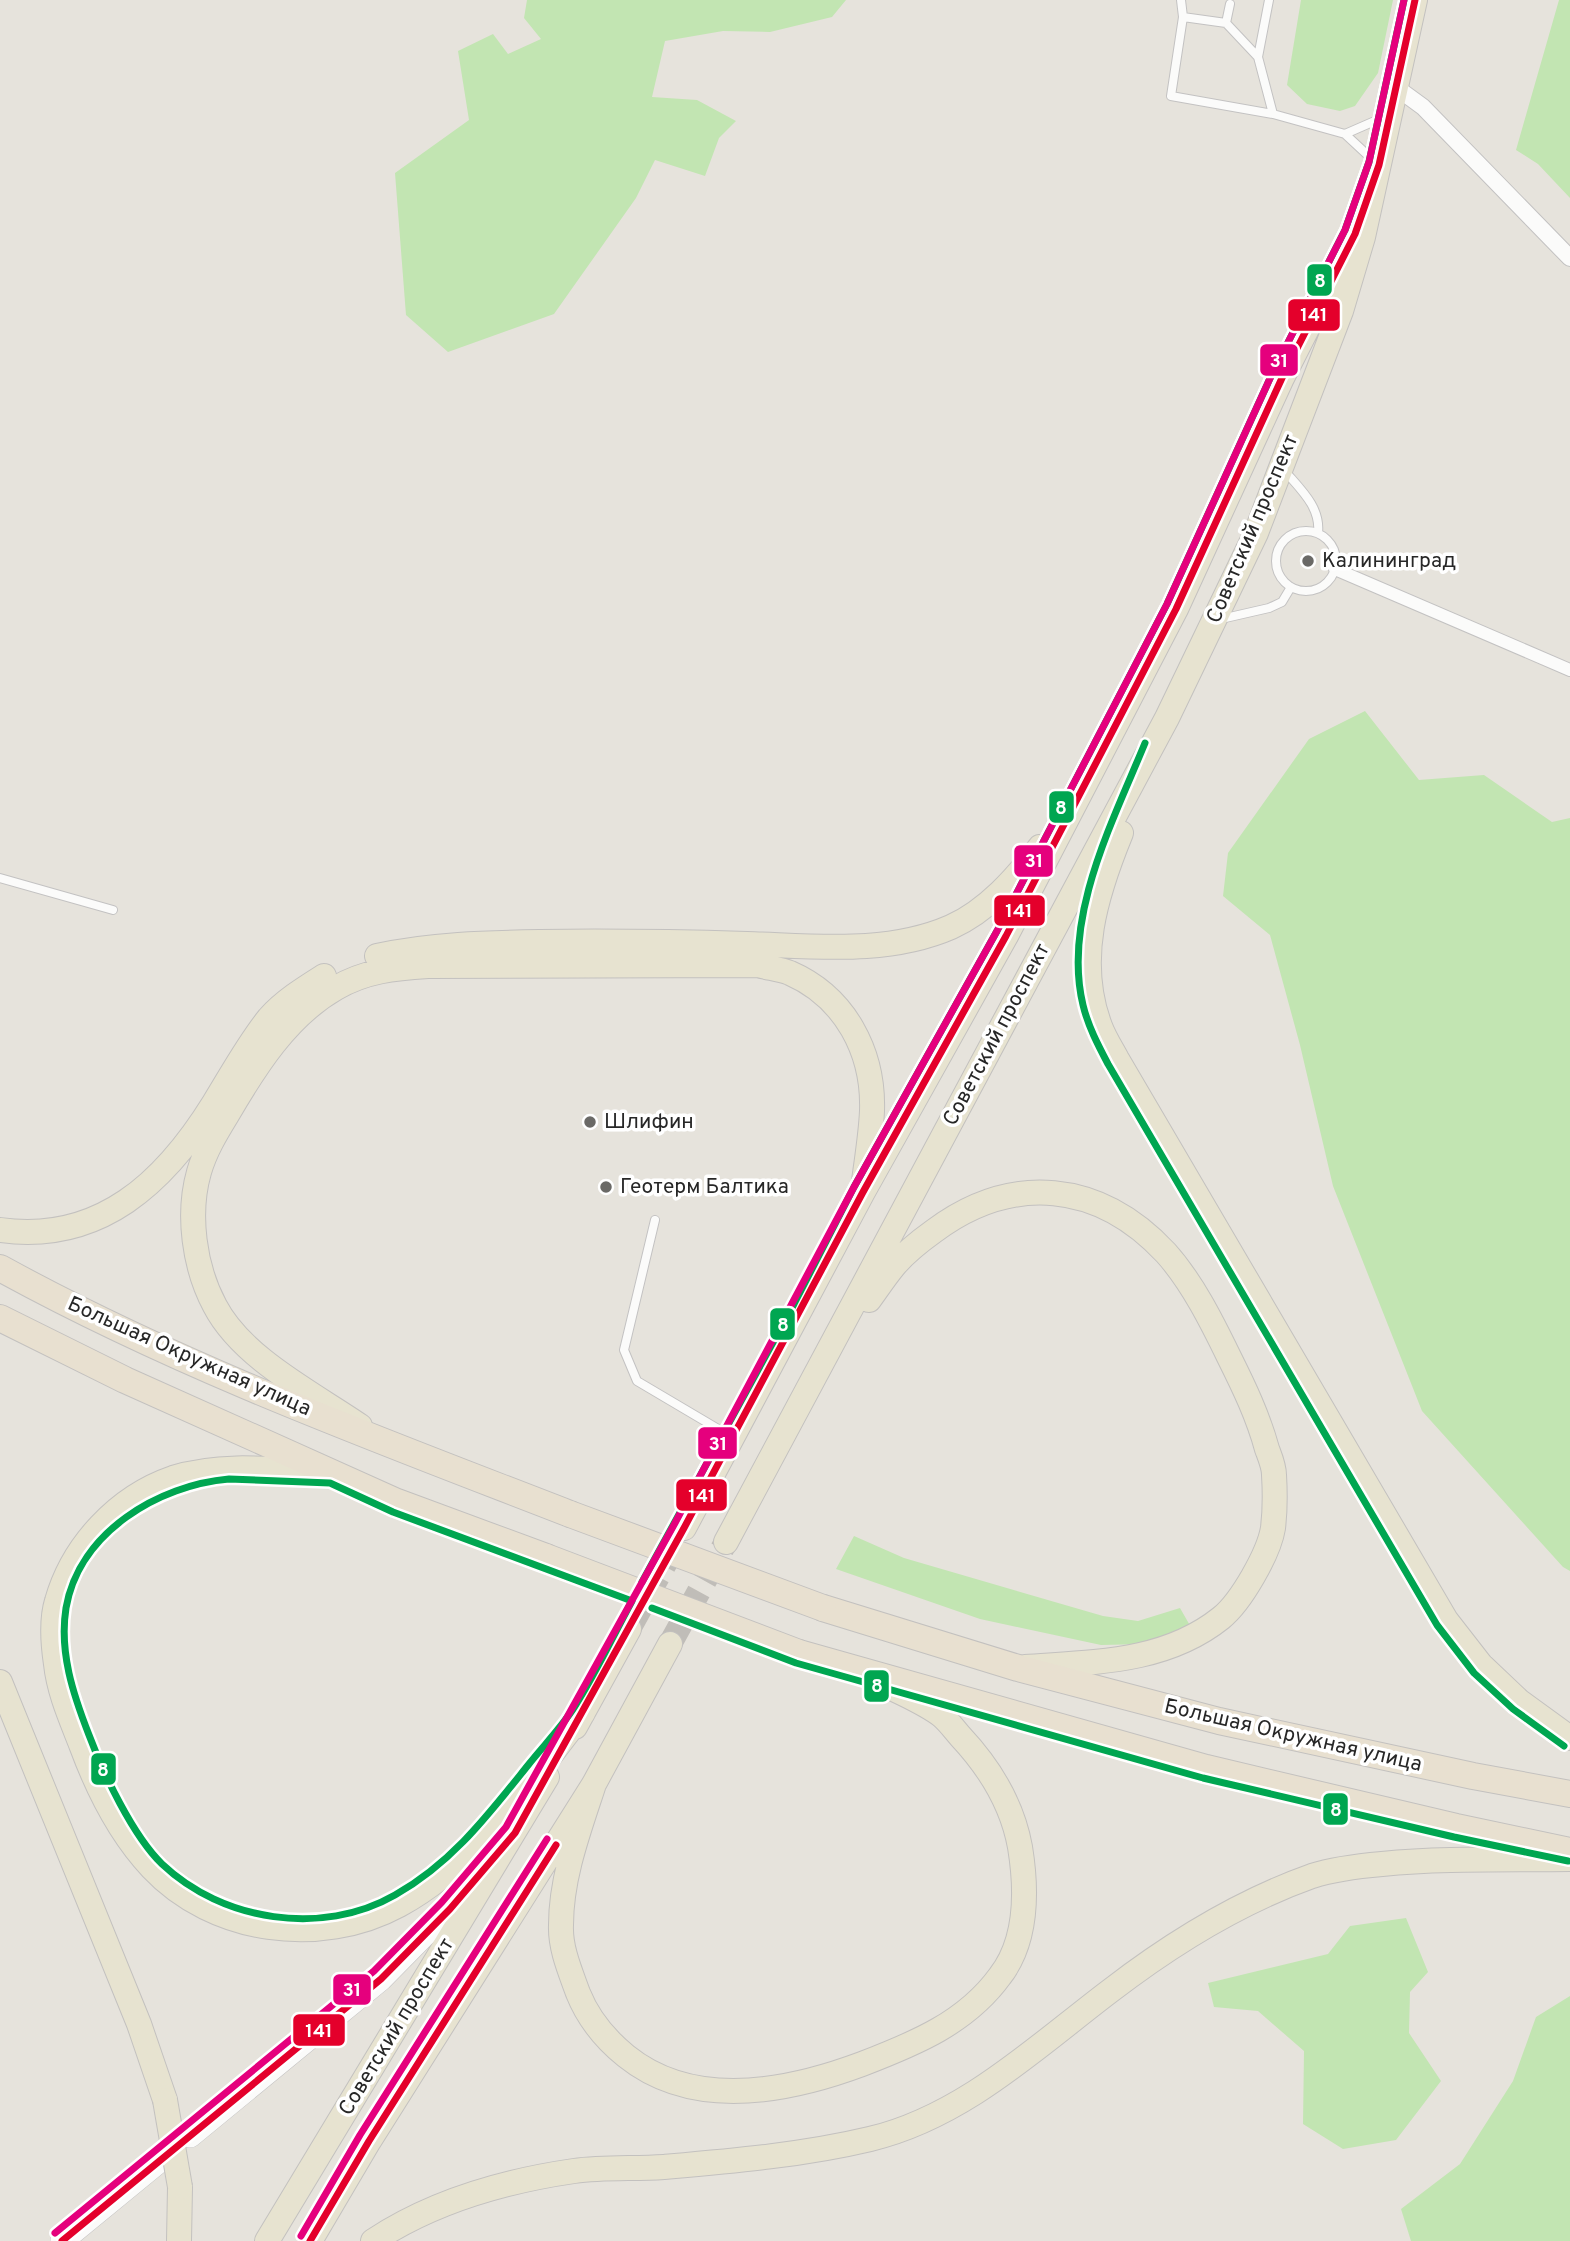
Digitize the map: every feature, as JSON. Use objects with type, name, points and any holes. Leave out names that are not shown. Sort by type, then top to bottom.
[{"type":"highway","name":"Большая Окружная улица","points":[[0,1268],[144,1341],[218,1374],[570,1514],[823,1608],[1018,1668],[1219,1721],[1473,1776],[1570,1794]]},
{"type":"highway","points":[[0,1318],[125,1380],[397,1502],[799,1653],[1206,1768],[1570,1851]]},
{"type":"main road","name":"Советский проспект","points":[[726,1542],[1167,718],[1256,533],[1341,311],[1363,237],[1415,0]]},
{"type":"main road","name":"Советский проспект","points":[[684,1528],[863,1192],[1006,936],[1176,609],[1282,378],[1355,233],[1379,165]]},
{"type":"main road","points":[[1167,718],[1100,887],[1089,937],[1091,996],[1100,1027],[1446,1620],[1481,1665],[1518,1701],[1570,1738]]},
{"type":"main road","points":[[0,1230],[17,1232],[68,1229],[91,1222],[125,1204],[156,1178],[191,1137],[271,1016],[326,974],[358,960],[433,947],[495,943],[613,941],[861,947],[914,941],[952,927],[987,905],[1027,864],[1076,802]]},
{"type":"main road","points":[[380,1439],[253,1353],[228,1326],[206,1286],[197,1257],[193,1222],[198,1174],[207,1150],[248,1080],[311,1004],[337,987],[363,975],[428,966],[758,965],[788,972],[817,989],[839,1007],[857,1034],[869,1069],[872,1110],[863,1192]]},
{"type":"main road","points":[[795,1412],[895,1265],[921,1240],[949,1220],[989,1200],[1029,1191],[1070,1195],[1109,1210],[1138,1228],[1166,1254],[1189,1284],[1221,1340],[1258,1415],[1274,1472],[1273,1530],[1251,1581],[1223,1616],[1198,1634],[1161,1651],[1139,1657],[1018,1668]]},
{"type":"main road","points":[[333,1473],[229,1468],[172,1479],[115,1511],[77,1554],[63,1582],[56,1603],[53,1632],[56,1667],[67,1708],[93,1774],[113,1813],[153,1870],[196,1902],[239,1921],[280,1929],[317,1929],[357,1922],[408,1900],[436,1881],[480,1842],[583,1713]]},
{"type":"main road","name":"Советский проспект","points":[[267,2241],[515,1833],[629,1629]]},
{"type":"main road","name":"Советский проспект","points":[[310,2241],[369,2141],[594,1784],[670,1644]]},
{"type":"main road","points":[[594,1784],[566,1880],[561,1926],[565,1954],[582,2002],[595,2025],[612,2045],[632,2061],[670,2082],[721,2091],[750,2091],[796,2085],[905,2048],[950,2025],[977,2002],[1001,1975],[1018,1942],[1024,1912],[1025,1875],[1017,1828],[1002,1791],[988,1768],[942,1716],[854,1668]]},
{"type":"main road","points":[[0,1682],[139,2024],[165,2100],[180,2188],[178,2241]]},
{"type":"main road","points":[[190,2136],[381,1979],[450,1909],[515,1833]]},
{"type":"main road","points":[[373,2241],[439,2207],[494,2187],[535,2178],[577,2171],[662,2167],[773,2154],[869,2139],[907,2128],[944,2111],[984,2087],[1111,1990],[1210,1923],[1256,1899],[1315,1875],[1362,1866],[1417,1861],[1570,1858]]},
{"type":"main road","points":[[62,2241],[157,2163]]},
{"type":"street","points":[[1396,88],[1423,107],[1570,258]]},
{"type":"street","points":[[1335,569],[1570,670]]},
{"type":"lane","points":[[1181,0],[1183,17],[1171,96],[1273,114],[1345,134],[1379,165]]},
{"type":"lane","points":[[1269,0],[1258,57],[1273,114]]},
{"type":"lane","points":[[1226,23],[1230,4]]},
{"type":"lane","points":[[1183,17],[1226,23],[1258,57]]},
{"type":"lane","points":[[1345,134],[1391,113]]},
{"type":"lane","points":[[1282,468],[1315,507],[1319,521],[1318,533]]},
{"type":"lane","points":[[1295,532],[1318,533],[1334,548],[1335,569],[1331,578],[1320,588],[1306,591],[1291,587],[1277,570],[1278,547],[1295,532]]},
{"type":"lane","points":[[1214,620],[1269,608],[1282,601],[1291,587]]},
{"type":"lane","points":[[0,878],[113,910]]},
{"type":"lane","points":[[655,1220],[624,1350],[637,1381],[733,1437]]},
{"type":"green space","points":[[527,0],[846,0],[832,17],[770,32],[723,31],[665,41],[652,97],[697,100],[736,121],[719,138],[705,176],[655,160],[636,198],[554,314],[448,352],[406,315],[395,173],[469,120],[458,51],[493,34],[508,54],[541,39],[524,18]]},
{"type":"green space","points":[[1301,0],[1393,0],[1378,73],[1355,106],[1340,111],[1307,104],[1287,85]]},
{"type":"green space","points":[[1559,0],[1570,0],[1570,198],[1538,164],[1516,150]]},
{"type":"green space","points":[[1365,711],[1419,780],[1484,775],[1552,822],[1570,818],[1570,1571],[1563,1567],[1422,1411],[1333,1186],[1300,1045],[1270,935],[1223,896],[1228,853],[1309,739]]},
{"type":"green space","points":[[854,1536],[904,1558],[1103,1616],[1138,1621],[1180,1608],[1192,1629],[1148,1644],[1101,1645],[980,1619],[836,1569]]},
{"type":"green space","points":[[1406,1918],[1428,1972],[1410,1992],[1409,2033],[1441,2081],[1396,2140],[1343,2149],[1303,2124],[1304,2051],[1258,2011],[1214,2007],[1208,1983],[1328,1954],[1350,1926]]},
{"type":"green space","points":[[1570,1996],[1570,2241],[1411,2241],[1401,2209],[1460,2164],[1513,2081],[1536,2017]]},
{"type":"tunnel","points":[[629,1629],[681,1535]]},
{"type":"tunnel","points":[[670,1644],[726,1542]]},
{"type":"transit line","name":"8","points":[[642,1582],[794,1304],[854,1187],[997,931],[1167,604],[1272,374],[1345,230],[1369,162],[1404,0]]},
{"type":"transit line","name":"31","points":[[55,2233],[374,1971],[442,1902],[506,1827],[675,1523],[854,1187],[997,931],[1167,604],[1272,374],[1345,230],[1369,162],[1404,0]]},
{"type":"transit line","name":"141","points":[[62,2241],[381,1979],[450,1909],[515,1833],[684,1528],[863,1192],[1006,936],[1176,609],[1282,378],[1355,234],[1379,165],[1415,0]]},
{"type":"transit line","name":"8","points":[[1145,743],[1106,837],[1085,904],[1079,938],[1078,972],[1090,1028],[1108,1064],[1437,1625],[1474,1673],[1513,1709],[1564,1746]]},
{"type":"transit line","name":"8","points":[[229,1479],[330,1483],[393,1512],[632,1601],[570,1714],[484,1819],[434,1868],[395,1895],[366,1908],[336,1916],[305,1919],[274,1917],[213,1899],[186,1883],[151,1852],[130,1821],[102,1767],[78,1704],[66,1657],[64,1624],[74,1581],[87,1557],[105,1535],[150,1502],[202,1483],[229,1479]]},
{"type":"transit line","name":"8","points":[[652,1608],[796,1663],[1203,1778],[1568,1861]]},
{"type":"transit line","name":"31","points":[[301,2236],[360,2135],[547,1839]]},
{"type":"transit line","name":"141","points":[[310,2241],[369,2141],[556,1845]]},
{"type":"place","name":"Калининград","points":[[1308,561]]},
{"type":"place","name":"Шлифин","points":[[590,1122]]},
{"type":"place","name":"Геотерм Балтика","points":[[606,1187]]}]
